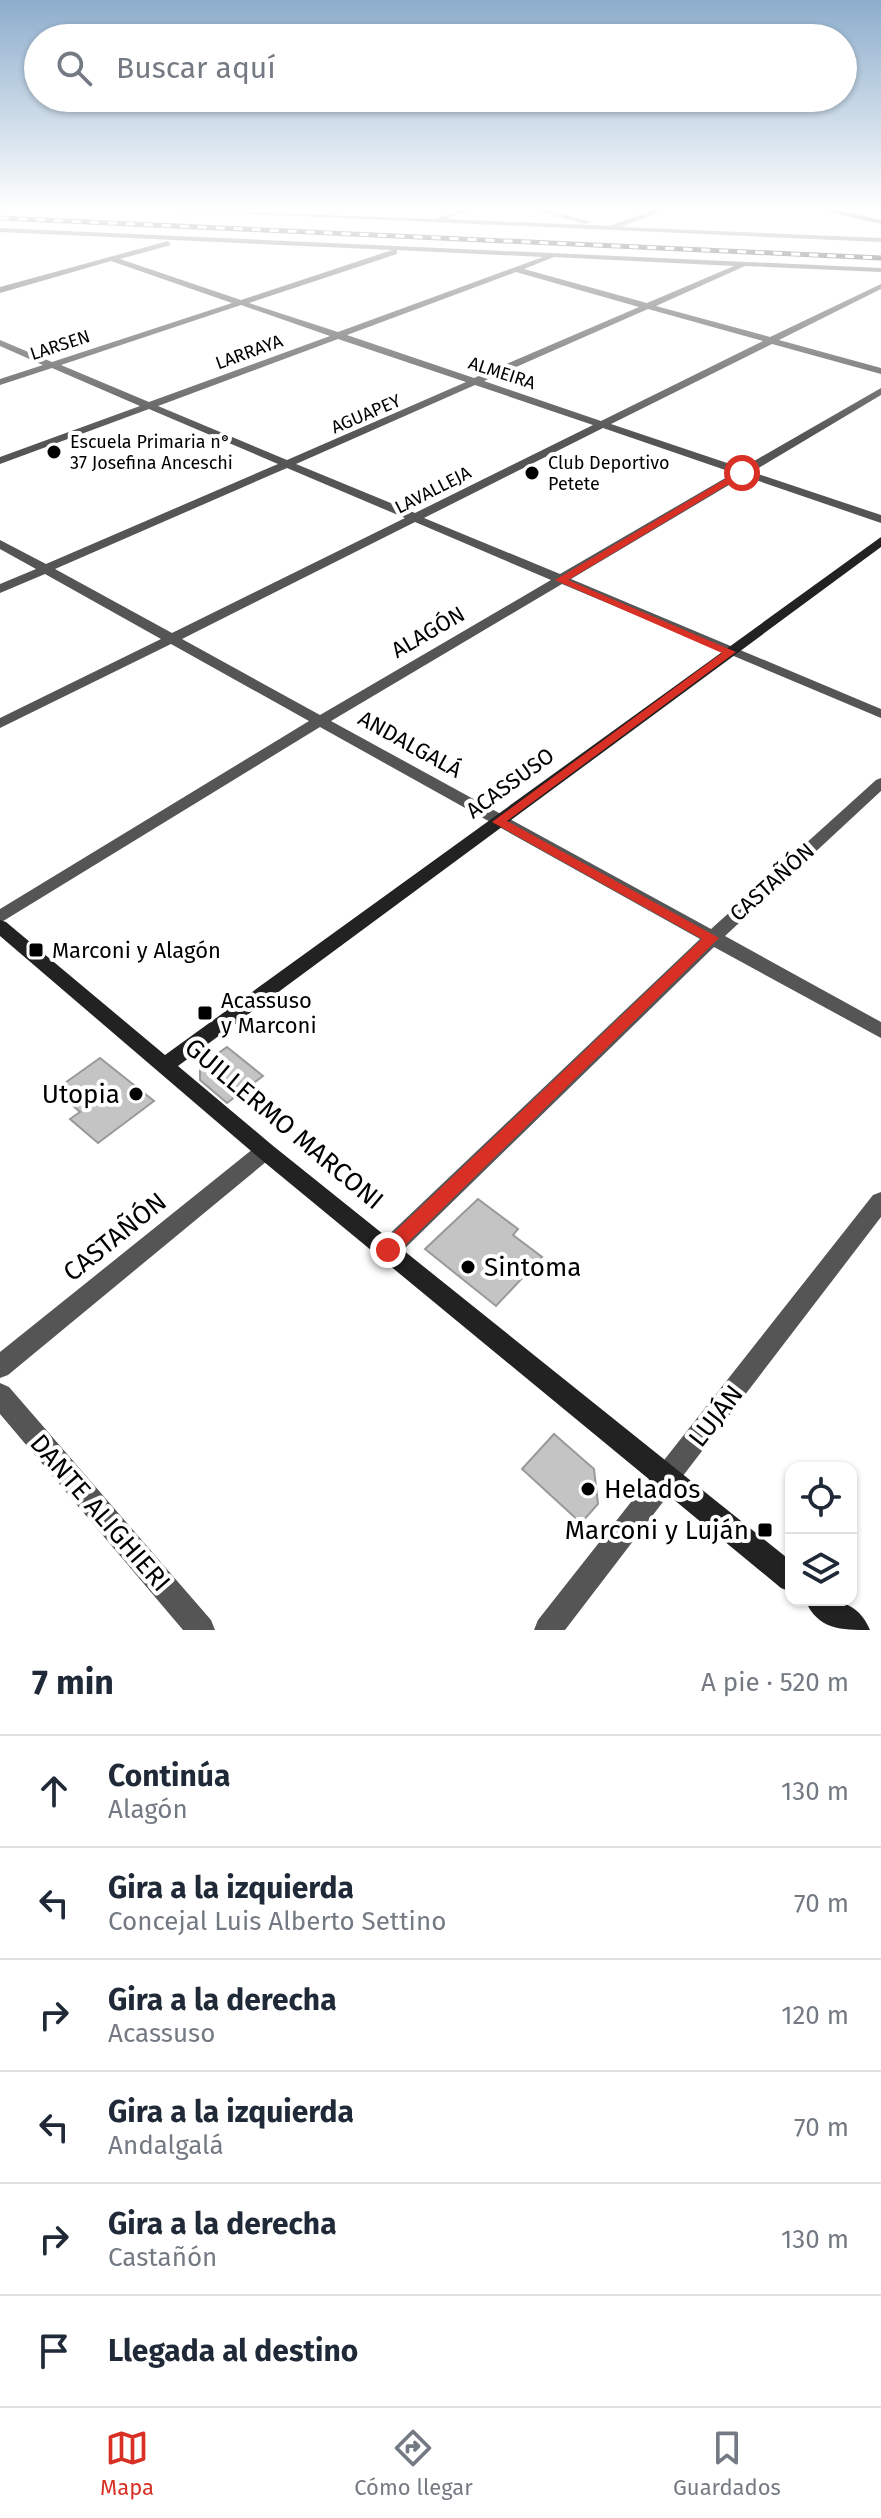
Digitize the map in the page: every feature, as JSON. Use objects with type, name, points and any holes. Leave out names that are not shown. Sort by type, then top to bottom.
[{"type":"street","points":[[0,290],[25,283]]},
{"type":"street","name":"ALMEIRA","points":[[181,283],[881,519]]},
{"type":"street","name":"LARSEN","points":[[0,382],[298,283]]},
{"type":"street","name":"LARRAYA","points":[[0,461],[481,283]]},
{"type":"street","points":[[564,283],[881,371]]},
{"type":"street","name":"AGUAPEY","points":[[0,589],[701,283]]},
{"type":"street","name":"LAVALLEJA","points":[[0,724],[770,340],[877,291]]},
{"type":"street","points":[[0,343],[881,714]]},
{"type":"street","name":"ALAGÓN","points":[[0,917],[320,721],[881,391]]},
{"type":"street","name":"ACASSUSO","points":[[167,1064],[881,541]]},
{"type":"street","name":"ANDALGALÁ","points":[[0,544],[881,1031]]},
{"type":"street","name":"CASTAÑÓN","points":[[388,1250],[712,938],[881,783]]},
{"type":"street","name":"GUILLERMO MARCONI","points":[[0,926],[167,1064],[265,1151],[785,1573]]},
{"type":"street","name":"CASTAÑÓN","points":[[0,1367],[265,1151]]},
{"type":"street","name":"LUJÁN","points":[[548,1630],[881,1201]]},
{"type":"street","name":"DANTE ALIGHIERI","points":[[0,1395],[201,1630]]},
{"type":"street","points":[[826,1606],[856,1630]]},
{"type":"building","points":[[227,1047],[263,1076],[227,1103],[200,1080],[200,1066]]},
{"type":"building","points":[[100,1058],[154,1101],[98,1143],[70,1119],[80,1112],[55,1090]]},
{"type":"building","points":[[478,1199],[518,1229],[513,1235],[542,1257],[496,1306],[425,1249]]},
{"type":"building","points":[[554,1434],[594,1469],[598,1504],[581,1523],[522,1469]]},
{"type":"place","name":"Escuela Primaria n° 37 Josefina Anceschi","points":[[54,452]]},
{"type":"place","name":"Club Deportivo Petete","points":[[532,473]]},
{"type":"place","name":"Marconi y Alagón","points":[[36,950]]},
{"type":"place","name":"Acassuso y Marconi","points":[[205,1013]]},
{"type":"place","name":"Utopia","points":[[136,1094]]},
{"type":"place","name":"Sintoma","points":[[468,1267]]},
{"type":"place","name":"Helados","points":[[588,1489]]},
{"type":"place","name":"Marconi y Luján","points":[[765,1530]]},
{"type":"route","points":[[388,1250],[712,938],[498,822],[730,652],[561,580],[742,473]]}]
